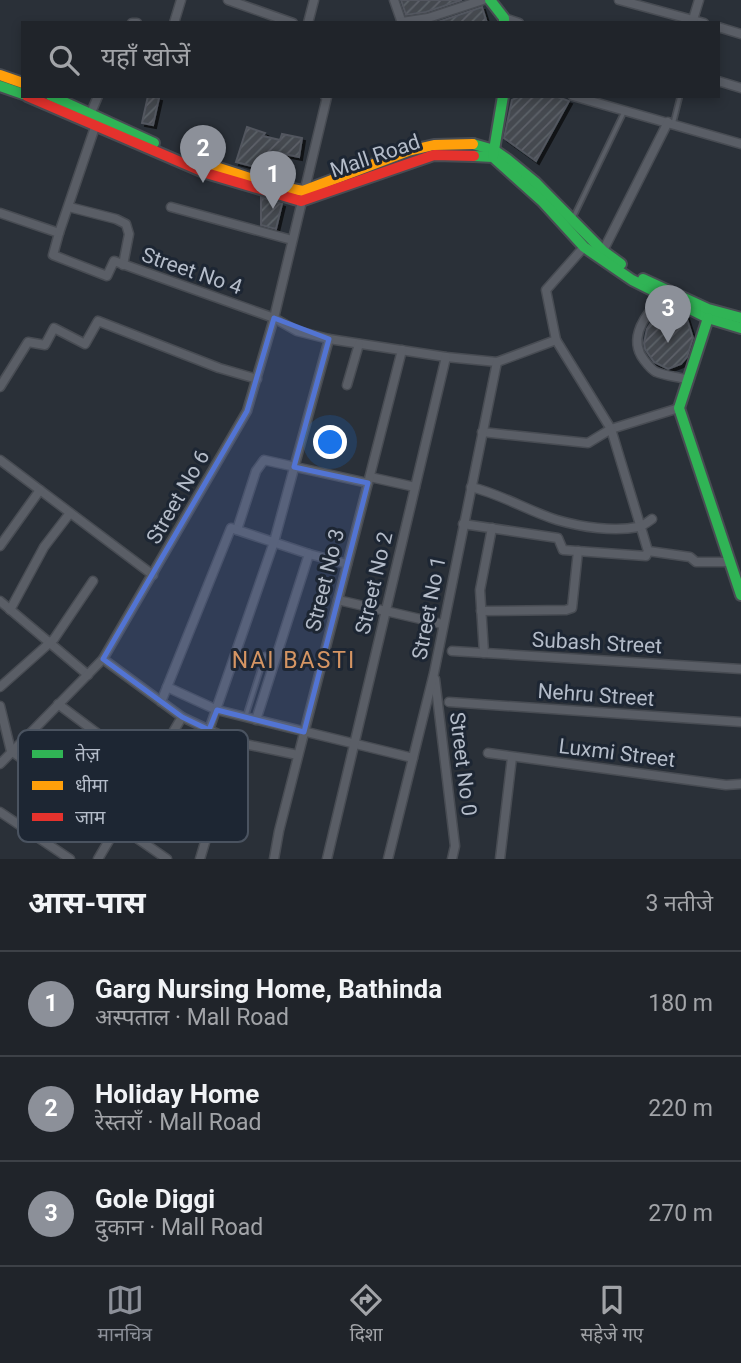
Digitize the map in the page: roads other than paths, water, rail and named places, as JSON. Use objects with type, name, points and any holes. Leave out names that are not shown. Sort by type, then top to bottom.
[{"type":"main road","points":[[490,0],[504,20]]},
{"type":"main road","points":[[0,75],[21,82]]},
{"type":"main road","points":[[0,86],[21,94]]},
{"type":"main road","points":[[32,98],[206,173],[302,196]]},
{"type":"main road","points":[[55,98],[196,161],[302,196]]},
{"type":"main road","points":[[503,98],[494,153],[542,201],[632,281],[708,318],[741,328]]},
{"type":"main road","name":"Mall Road","points":[[302,196],[434,155],[494,153]]},
{"type":"main road","points":[[570,226],[584,247],[602,254],[640,278],[708,309],[741,318]]},
{"type":"main road","points":[[708,318],[679,408],[741,595]]},
{"type":"street","points":[[175,21],[181,0]]},
{"type":"street","points":[[228,0],[287,21]]},
{"type":"street","points":[[309,21],[314,0]]},
{"type":"street","points":[[394,0],[402,21]]},
{"type":"street","points":[[408,21],[428,18],[483,0]]},
{"type":"street","points":[[620,0],[692,21],[699,0]]},
{"type":"street","points":[[720,28],[741,34]]},
{"type":"street","points":[[720,82],[741,88]]},
{"type":"street","points":[[90,115],[98,98]]},
{"type":"street","name":"Street No 6","points":[[32,730],[103,659],[247,411],[274,318],[327,98]]},
{"type":"street","points":[[580,98],[741,144]]},
{"type":"street","points":[[602,254],[670,123]]},
{"type":"street","points":[[1,215],[59,233],[95,127]]},
{"type":"street","points":[[69,207],[126,224],[129,234],[123,265]]},
{"type":"street","points":[[172,207],[292,240]]},
{"type":"street","name":"Street No 4","points":[[59,233],[53,256],[107,276],[114,261],[274,318],[297,331],[329,339],[497,362],[556,340]]},
{"type":"street","points":[[584,247],[546,290],[556,340],[611,429],[648,551]]},
{"type":"street","points":[[663,297],[649,310],[641,324],[639,353],[655,372],[689,380]]},
{"type":"street","points":[[0,387],[28,342],[45,345],[54,328],[85,344],[98,321],[207,363],[257,379]]},
{"type":"street","points":[[103,659],[182,718],[209,730],[274,542],[329,339]]},
{"type":"street","points":[[347,386],[359,344]]},
{"type":"street","name":"Street No 3","points":[[274,859],[402,350]]},
{"type":"street","name":"Street No 2","points":[[327,859],[446,357]]},
{"type":"street","name":"Street No 1","points":[[388,859],[434,673],[497,362]]},
{"type":"street","points":[[482,432],[588,443],[611,429],[679,408]]},
{"type":"street","points":[[0,460],[153,575]]},
{"type":"street","points":[[237,530],[264,460],[415,487]]},
{"type":"street","points":[[471,487],[558,520],[604,528],[641,527],[652,519]]},
{"type":"street","points":[[0,546],[40,490]]},
{"type":"street","points":[[10,610],[44,547],[70,513]]},
{"type":"street","points":[[463,524],[558,538],[563,550],[646,555],[648,551]]},
{"type":"street","points":[[161,702],[231,528],[347,564]]},
{"type":"street","points":[[484,653],[480,590],[492,528]]},
{"type":"street","points":[[481,611],[572,608],[579,551]]},
{"type":"street","points":[[648,551],[690,557],[696,562],[730,562]]},
{"type":"street","points":[[256,720],[309,554]]},
{"type":"street","points":[[0,687],[50,643],[93,581]]},
{"type":"street","points":[[338,600],[442,624]]},
{"type":"street","points":[[0,601],[88,675]]},
{"type":"street","name":"Subash Street","points":[[452,651],[741,669]]},
{"type":"street","name":"Street No 0","points":[[434,673],[455,846],[452,859]]},
{"type":"street","points":[[167,687],[218,710],[245,718],[413,758]]},
{"type":"street","name":"Nehru Street","points":[[449,702],[741,722]]},
{"type":"street","points":[[58,704],[93,730]]},
{"type":"street","points":[[0,706],[11,751],[18,756]]},
{"type":"street","points":[[175,730],[182,718]]},
{"type":"street","name":"Street No 6","points":[[0,764],[18,744]]},
{"type":"street","points":[[248,745],[298,755]]},
{"type":"street","name":"Luxmi Street","points":[[488,752],[726,785],[741,784]]},
{"type":"street","points":[[500,859],[512,757]]},
{"type":"street","points":[[0,812],[18,824]]},
{"type":"street","points":[[45,842],[70,859]]},
{"type":"street","points":[[97,859],[107,842]]},
{"type":"street","points":[[141,842],[167,859]]},
{"type":"street","points":[[200,859],[205,842]]},
{"type":"lane","points":[[670,123],[679,98]]},
{"type":"lane","points":[[570,226],[625,111]]},
{"type":"lane","points":[[245,718],[265,654]]},
{"type":"place","name":"Holiday Home","points":[[203,183]]},
{"type":"place","name":"Garg Nursing Home, Bathinda","points":[[273,209]]},
{"type":"place","name":"Gole Diggi","points":[[668,343]]},
{"type":"district","name":"NAI BASTI","points":[[294,660]]}]
